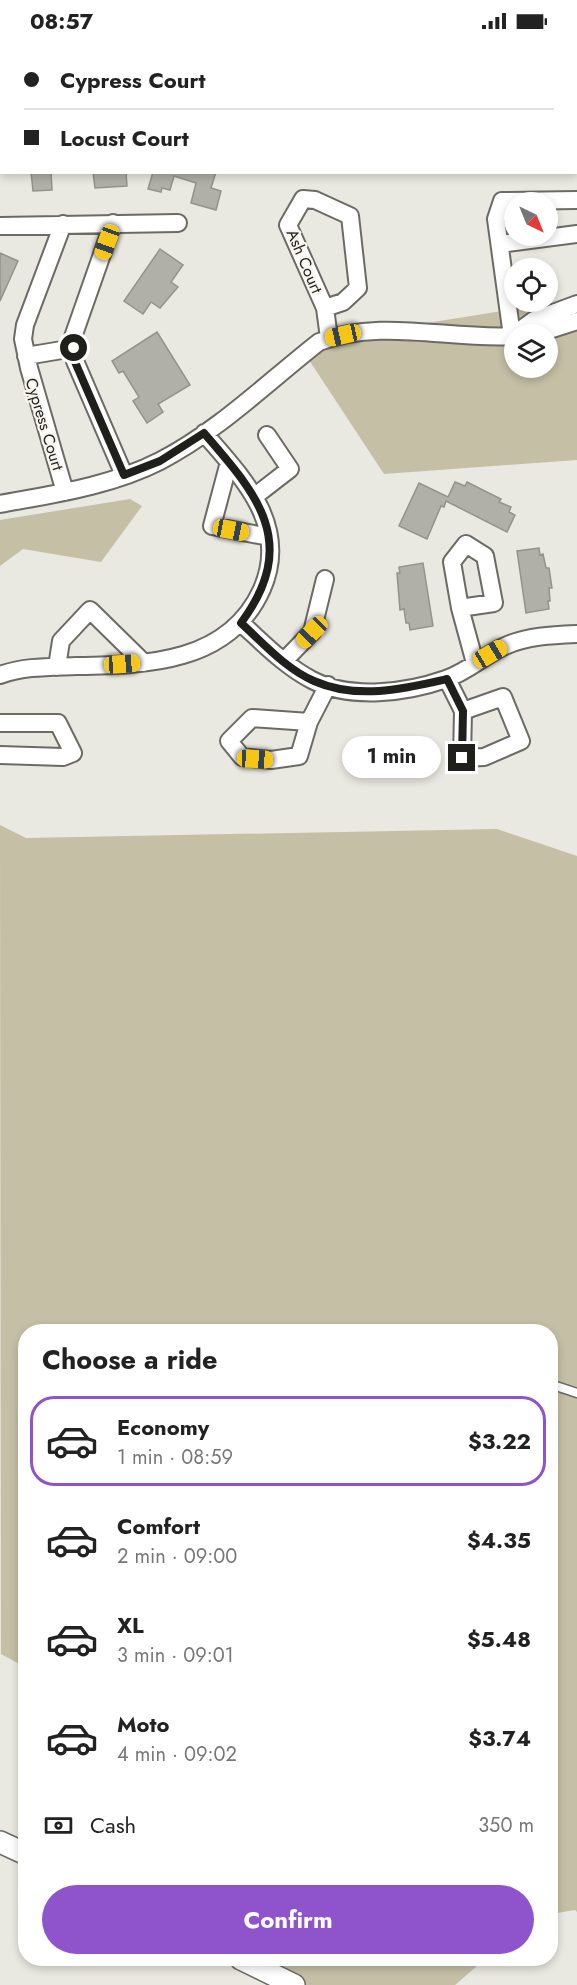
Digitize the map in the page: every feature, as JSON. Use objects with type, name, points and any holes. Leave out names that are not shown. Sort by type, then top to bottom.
[{"type":"street","name":"Ash Court","points":[[325,308],[343,302],[358,288],[350,216],[315,200],[303,200],[288,225],[325,308],[329,338]]},
{"type":"street","points":[[512,324],[496,219],[502,201],[577,200]]},
{"type":"street","points":[[113,223],[73,337],[75,362],[124,475]]},
{"type":"street","points":[[0,226],[178,223]]},
{"type":"street","name":"Cypress Court","points":[[63,224],[25,325],[22,339],[65,492]]},
{"type":"street","points":[[500,244],[577,234]]},
{"type":"street","points":[[529,324],[577,304]]},
{"type":"street","points":[[558,327],[577,321]]},
{"type":"street","points":[[0,504],[65,492],[124,475],[160,461],[204,433],[319,342],[329,338],[358,332],[396,330],[446,335],[504,335]]},
{"type":"street","name":"Cypress Court","points":[[26,356],[74,348]]},
{"type":"street","points":[[0,675],[32,667],[144,663],[207,647],[226,636],[241,623],[256,603],[265,582],[269,561],[269,537],[264,516],[255,496],[204,433]]},
{"type":"street","points":[[255,496],[290,469],[267,435]]},
{"type":"street","points":[[229,462],[212,526],[269,537]]},
{"type":"street","points":[[284,661],[312,632],[324,579]]},
{"type":"street","points":[[460,608],[475,663]]},
{"type":"street","points":[[57,667],[61,641],[90,610],[144,663]]},
{"type":"street","points":[[241,623],[284,661],[313,681],[358,691],[384,691],[447,679],[505,646],[522,640],[577,634]]},
{"type":"street","points":[[447,679],[463,711]]},
{"type":"street","points":[[309,722],[328,685]]},
{"type":"street","points":[[0,723],[58,723],[73,753],[63,757],[0,755]]},
{"type":"street","points":[[0,1842],[18,1850]]},
{"type":"street","points":[[255,1966],[294,1985]]},
{"type":"lane","points":[[558,1387],[577,1394]]},
{"type":"shaded area","points":[[577,299],[577,460],[384,474],[307,357],[345,336],[504,311],[558,312],[558,302]]},
{"type":"shaded area","points":[[130,499],[142,506],[101,562],[23,549],[0,566],[0,520]]},
{"type":"shaded area","points":[[0,825],[26,838],[497,829],[577,856],[577,1912],[575,1910],[558,1913],[558,1324],[18,1324],[18,1663],[1,1654]]},
{"type":"shaded area","points":[[257,1966],[477,1966],[455,1985],[297,1985]]},
{"type":"building","points":[[31,174],[51,174],[52,190],[33,191]]},
{"type":"building","points":[[93,174],[126,174],[127,186],[95,188]]},
{"type":"building","points":[[152,174],[215,174],[211,188],[221,191],[216,210],[191,203],[196,183],[174,176],[170,190],[162,188],[161,192],[148,189]]},
{"type":"building","points":[[160,249],[183,265],[171,282],[178,287],[160,308],[151,302],[143,314],[124,301]]},
{"type":"building","points":[[0,253],[18,261],[0,301]]},
{"type":"building","points":[[157,332],[190,385],[158,404],[163,412],[147,423],[133,401],[139,397],[123,371],[119,373],[112,361]]},
{"type":"building","points":[[455,482],[465,486],[467,482],[501,499],[499,502],[511,507],[509,512],[515,515],[507,532],[446,501],[444,507],[441,506],[427,539],[399,526],[419,483],[448,497]]},
{"type":"building","points":[[539,548],[546,568],[549,568],[552,588],[549,588],[549,609],[526,613],[517,551]]},
{"type":"building","points":[[423,563],[433,626],[410,630],[409,623],[406,623],[404,609],[400,610],[397,573],[400,573],[399,567]]},
{"type":"route","points":[[74,348],[75,362],[124,475],[160,461],[204,433],[245,480],[255,496],[267,527],[269,561],[265,582],[256,603],[241,623],[294,669],[313,681],[336,688],[384,691],[447,679],[463,711],[462,758]]}]
